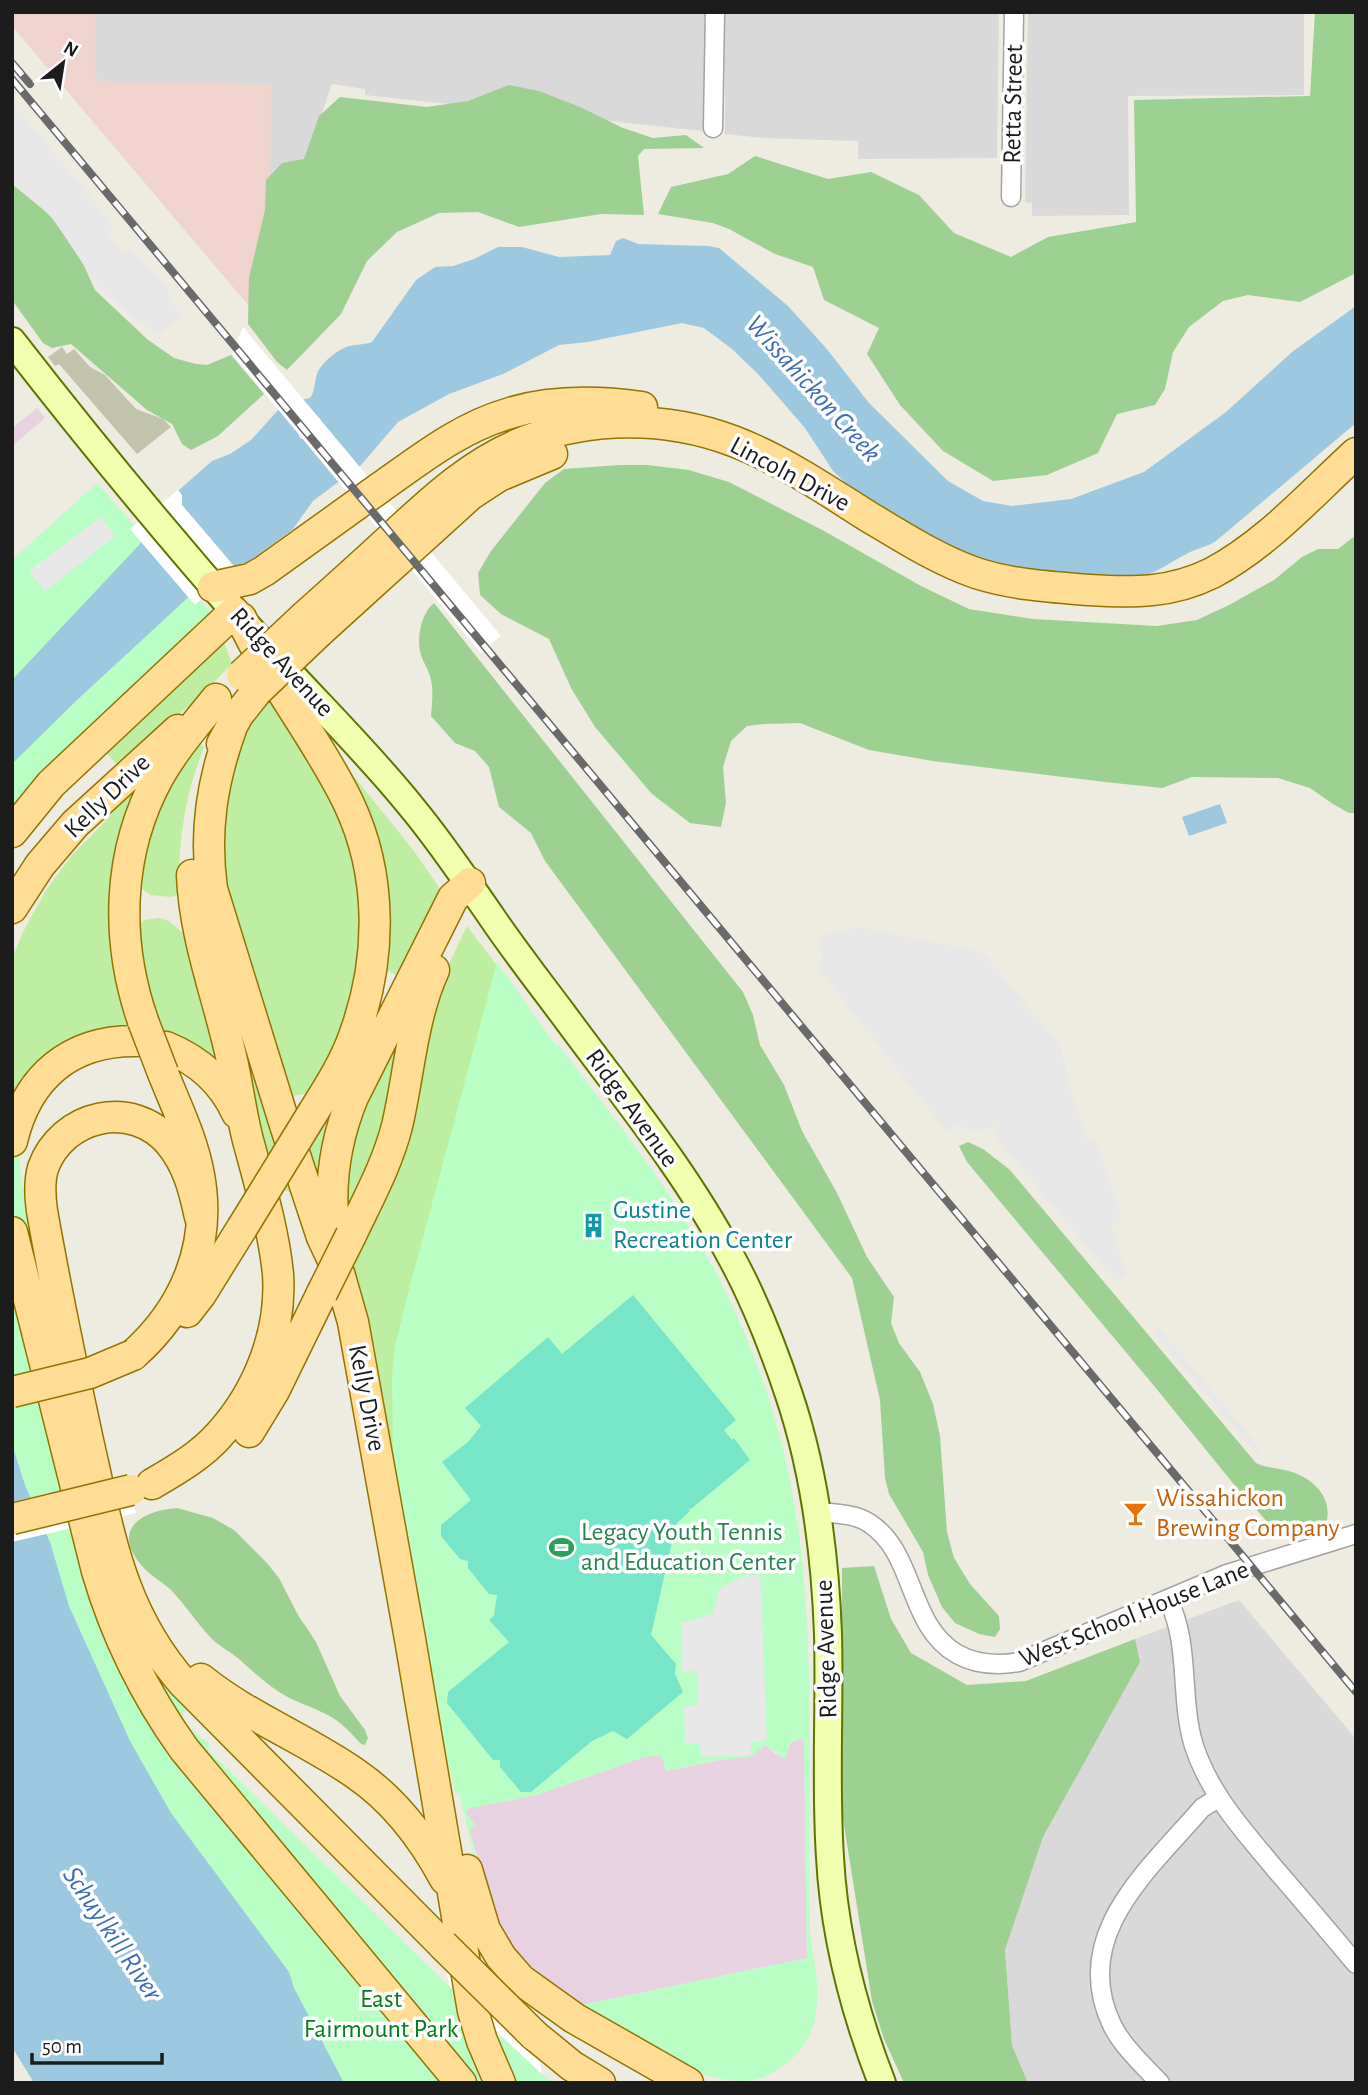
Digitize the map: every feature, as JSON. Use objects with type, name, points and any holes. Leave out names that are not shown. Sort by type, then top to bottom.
[{"type":"main road","name":"Ridge Avenue","points":[[12,341],[213,587],[378,766],[427,826],[678,1172],[732,1257],[777,1361],[800,1433],[817,1512],[828,1634],[829,1828],[837,1925],[855,2001],[883,2083]]},
{"type":"main road","points":[[213,587],[250,579],[264,571],[446,441],[510,412],[563,403],[628,405],[666,412],[713,434]]},
{"type":"main road","name":"Lincoln Drive","points":[[216,699],[249,683],[312,624],[446,488],[504,450],[554,432],[627,422],[670,425],[713,434],[757,451],[920,546],[975,572],[1032,585],[1119,592],[1159,591],[1212,573],[1271,531],[1356,453]]},
{"type":"main road","name":"Lincoln Drive","points":[[312,624],[470,495],[499,476],[557,452],[617,442],[647,443],[706,453],[759,475],[901,559],[963,590],[1011,603],[1117,612],[1160,611],[1181,607],[1220,591],[1274,555],[1356,481]]},
{"type":"main road","points":[[12,832],[51,784],[237,615],[265,667],[348,804],[365,847],[374,890],[376,925],[374,953],[363,1009],[345,1058],[242,1228],[186,1313],[156,1341],[133,1355],[90,1373],[12,1392]]},
{"type":"main road","name":"Lincoln Drive","points":[[232,726],[249,683]]},
{"type":"main road","points":[[133,1355],[164,1324],[182,1293],[196,1259],[202,1194],[199,1173],[165,1060],[140,1031],[124,945],[124,898],[132,846],[148,799],[181,742],[216,699]]},
{"type":"main road","name":"Kelly Drive","points":[[12,908],[40,865],[75,824],[166,738],[216,699]]},
{"type":"main road","points":[[141,1487],[204,1450],[220,1435],[239,1410],[255,1381],[273,1335],[279,1297],[278,1272],[245,1132],[232,1058],[196,911],[191,865],[199,796],[214,757],[232,726]]},
{"type":"main road","name":"Kelly Drive","points":[[232,726],[220,759],[209,809],[208,862],[212,889],[322,1237],[330,1283],[353,1322],[474,2011],[482,2041],[500,2083]]},
{"type":"main road","points":[[12,1519],[198,1474],[216,1463],[248,1433],[274,1391],[330,1283],[381,1173],[392,1144],[423,1001],[437,962],[463,911],[470,883]]},
{"type":"main road","points":[[330,1283],[331,1198],[336,1149],[342,1123],[453,898],[470,883]]},
{"type":"main road","points":[[12,1141],[27,1099],[44,1076],[58,1063],[90,1046],[140,1031]]},
{"type":"main road","points":[[165,1060],[189,1058],[214,1079],[233,1104],[245,1132]]},
{"type":"main road","points":[[200,1217],[193,1186],[179,1154],[159,1133],[132,1119],[102,1117],[75,1127],[55,1145],[43,1170],[40,1194],[42,1211],[61,1319],[124,1584],[142,1626],[168,1665],[331,1834],[445,1958]]},
{"type":"main road","points":[[13,1227],[86,1530],[112,1620],[133,1668],[150,1699],[184,1749],[461,2083]]},
{"type":"main road","points":[[117,1559],[157,1629],[184,1664],[234,1704],[340,1763],[374,1788],[413,1830],[436,1863],[454,1898]]},
{"type":"main road","points":[[112,1620],[142,1664],[172,1700],[445,1958],[570,2083]]},
{"type":"main road","points":[[421,1702],[479,1915],[501,1957],[521,1980],[546,2000],[688,2083]]},
{"type":"main road","points":[[537,2048],[600,2083]]},
{"type":"street","points":[[713,128],[715,12]]},
{"type":"street","name":"Retta Street","points":[[1012,197],[1014,12]]},
{"type":"street","name":"West School House Lane","points":[[817,1512],[858,1517],[876,1528],[892,1546],[934,1635],[952,1651],[976,1662],[997,1665],[1019,1662],[1252,1566],[1356,1534]]},
{"type":"street","points":[[1168,1599],[1175,1613],[1184,1651],[1193,1743],[1217,1798],[1356,1964]]},
{"type":"street","points":[[1160,2083],[1120,2038],[1106,2010],[1100,1978],[1103,1944],[1108,1928],[1123,1901],[1202,1808],[1217,1798]]},
{"type":"shaded area","points":[[12,12],[95,12],[95,77],[99,82],[271,85],[269,266],[254,312],[12,26]]},
{"type":"shaded area","points":[[95,12],[705,12],[703,131],[365,95],[365,89],[332,84],[286,217],[99,82],[95,77]]},
{"type":"shaded area","points":[[725,12],[999,12],[997,158],[858,159],[858,141],[725,134]]},
{"type":"shaded area","points":[[1028,12],[1304,12],[1304,95],[1128,96],[1129,215],[1032,216],[1032,203],[1025,202]]},
{"type":"shaded area","points":[[12,102],[115,227],[107,234],[123,253],[130,248],[171,292],[167,296],[182,314],[157,336],[99,288],[54,220],[12,184]]},
{"type":"shaded area","points":[[62,347],[67,354],[74,349],[90,367],[105,375],[136,409],[163,419],[171,427],[137,454],[59,364],[55,366],[48,357]]},
{"type":"shaded area","points":[[37,408],[45,418],[12,446],[12,428]]},
{"type":"shaded area","points":[[101,517],[115,536],[45,591],[29,571]]},
{"type":"shaded area","points":[[856,927],[972,950],[986,956],[1061,1047],[1070,1089],[1086,1136],[1088,1140],[1094,1137],[1122,1220],[1112,1227],[1127,1274],[1117,1283],[994,1135],[999,1130],[998,1127],[975,1131],[957,1125],[947,1132],[816,966],[822,960],[819,937]]},
{"type":"shaded area","points":[[1159,1328],[1261,1449],[1256,1453],[1154,1333]]},
{"type":"shaded area","points":[[746,1575],[760,1575],[767,1740],[751,1742],[751,1755],[701,1757],[700,1744],[685,1743],[684,1706],[698,1704],[697,1674],[694,1671],[682,1671],[681,1622],[713,1613],[720,1588]]},
{"type":"shaded area","points":[[1239,1600],[1356,1739],[1356,2083],[1028,2083],[1012,2045],[1005,1950],[1043,1837],[1139,1662],[1135,1639]]},
{"type":"shaded area","points":[[804,1740],[807,1958],[578,2006],[539,1981],[502,1937],[490,1906],[465,1812],[470,1808],[537,1795],[641,1758],[662,1754],[666,1771],[725,1759],[766,1745],[785,1758],[790,1743]]},
{"type":"green space","points":[[1315,12],[1356,12],[1356,273],[1300,302],[1248,295],[1223,301],[1189,327],[1173,352],[1165,389],[1155,405],[1117,414],[1098,453],[1047,475],[993,481],[943,451],[900,405],[867,354],[879,328],[824,300],[813,267],[775,254],[713,223],[658,214],[671,187],[728,174],[755,156],[828,179],[871,172],[919,195],[954,233],[1011,257],[1048,237],[1136,222],[1134,100],[1310,96]]},
{"type":"green space","points":[[509,85],[539,91],[623,128],[653,138],[686,135],[704,148],[644,149],[638,156],[644,215],[601,214],[519,227],[478,212],[439,213],[397,232],[367,261],[341,314],[287,370],[277,362],[248,324],[249,278],[265,210],[266,180],[282,163],[304,159],[319,116],[340,97],[427,107],[468,101]]},
{"type":"green space","points":[[12,184],[50,215],[81,259],[95,290],[147,339],[174,358],[196,364],[207,365],[231,355],[264,394],[218,436],[191,450],[182,444],[172,424],[147,410],[71,344],[52,348],[43,343],[12,300]]},
{"type":"green space","points":[[620,465],[689,470],[729,482],[826,532],[921,586],[969,609],[1033,619],[1157,626],[1197,620],[1274,580],[1302,557],[1318,549],[1338,549],[1356,535],[1356,813],[1349,813],[1310,788],[1278,778],[1192,777],[1162,788],[1105,782],[933,761],[869,750],[800,723],[747,726],[731,741],[723,767],[726,803],[721,827],[690,823],[652,794],[595,727],[571,688],[549,639],[501,614],[480,595],[478,573],[491,551],[545,483],[564,469]]},
{"type":"green space","points":[[97,483],[210,612],[224,632],[21,835],[12,848],[12,560]]},
{"type":"green space","points":[[434,603],[743,992],[753,1015],[760,1045],[784,1085],[802,1131],[837,1193],[867,1257],[894,1297],[891,1323],[899,1343],[920,1372],[933,1404],[940,1436],[947,1532],[954,1558],[970,1584],[999,1616],[1000,1629],[995,1637],[979,1634],[955,1623],[942,1607],[928,1575],[923,1552],[889,1494],[885,1478],[880,1400],[852,1278],[545,861],[531,833],[499,807],[489,767],[475,751],[455,743],[431,716],[431,681],[419,642],[423,620]]},
{"type":"green space","points":[[221,640],[232,664],[199,697],[118,766],[103,749]]},
{"type":"green space","points":[[265,701],[273,706],[292,736],[298,733],[310,756],[307,763],[338,810],[348,833],[357,884],[358,947],[347,1009],[336,1039],[305,1094],[292,1096],[232,924],[219,849],[232,769],[247,724]]},
{"type":"green space","points":[[198,741],[204,747],[191,785],[184,819],[178,894],[172,897],[150,895],[140,887],[143,852],[168,785]]},
{"type":"green space","points":[[344,764],[414,851],[445,896],[399,977],[386,969]]},
{"type":"green space","points":[[132,794],[117,865],[148,1000],[137,928],[144,920],[159,918],[169,921],[184,934],[192,946],[217,1054],[212,1061],[142,1032],[12,1107],[12,959],[45,892],[72,855],[105,822],[108,813]]},
{"type":"green space","points":[[467,926],[518,993],[397,1477],[370,1332],[341,1216],[357,1114],[401,1035],[443,976]]},
{"type":"green space","points":[[215,954],[292,1193],[281,1189],[271,1176]]},
{"type":"green space","points":[[497,962],[556,1046],[559,1045],[642,1155],[698,1241],[744,1332],[778,1428],[793,1494],[804,1577],[810,1730],[810,1934],[817,1993],[812,2030],[804,2045],[787,2063],[766,2076],[743,2081],[705,2075],[647,2048],[573,2005],[555,1992],[577,2006],[807,1958],[804,1740],[790,1743],[785,1759],[766,1745],[750,1757],[718,1760],[666,1771],[661,1755],[641,1758],[537,1795],[470,1808],[465,1812],[475,1824],[470,1829],[491,1910],[510,1947],[522,1964],[542,1984],[534,1978],[513,1955],[494,1920],[486,1900],[474,1856],[460,1795],[455,1792],[427,1679],[430,1667],[393,1453],[392,1376],[395,1347]]},
{"type":"green space","points":[[330,1107],[337,1110],[320,1181],[304,1134]]},
{"type":"green space","points":[[968,1142],[983,1149],[1009,1169],[1256,1463],[1295,1473],[1315,1485],[1324,1497],[1327,1520],[1302,1532],[1279,1535],[1236,1487],[967,1162],[959,1146]]},
{"type":"green space","name":"East Fairmount Park","points":[[12,1151],[19,1154],[53,1356],[106,1571],[189,1707],[179,1718],[210,1745],[207,1749],[454,1991],[461,2023],[492,2037],[500,2036],[552,2083],[344,2083],[294,1988],[289,1972],[171,1813],[130,1741],[69,1606],[50,1542],[25,1485],[12,1444]]},
{"type":"green space","name":"Legacy Youth Tennis and Education Center","points":[[633,1295],[736,1420],[724,1430],[732,1440],[734,1438],[750,1460],[691,1509],[688,1508],[690,1511],[676,1524],[651,1635],[676,1664],[675,1674],[683,1692],[627,1739],[613,1731],[592,1741],[531,1792],[521,1792],[500,1767],[500,1760],[493,1760],[447,1703],[448,1692],[509,1642],[489,1620],[494,1616],[497,1595],[489,1594],[468,1568],[468,1561],[460,1559],[441,1536],[441,1525],[471,1500],[442,1462],[468,1442],[481,1426],[465,1408],[548,1337],[562,1354]]},
{"type":"green space","points":[[177,1508],[213,1518],[234,1530],[279,1578],[316,1642],[340,1696],[365,1730],[368,1738],[365,1745],[333,1718],[279,1692],[217,1643],[172,1591],[144,1568],[134,1555],[129,1534],[134,1525],[151,1513]]},
{"type":"green space","points":[[874,1566],[891,1619],[911,1653],[967,1685],[1026,1681],[1135,1639],[1140,1662],[1043,1837],[1005,1950],[1012,2045],[1028,2083],[904,2083],[884,2039],[872,2001],[841,1806],[842,1568]]},
{"type":"water","name":"Wissahickon Creek","points":[[623,238],[638,244],[719,248],[788,306],[826,348],[869,403],[948,481],[983,501],[1012,506],[1071,499],[1144,472],[1226,412],[1292,352],[1356,306],[1356,423],[1216,541],[1152,573],[1138,578],[1032,573],[982,560],[925,533],[855,492],[833,471],[805,428],[758,374],[732,349],[704,328],[682,323],[588,342],[559,345],[503,374],[449,394],[398,422],[361,465],[313,501],[293,529],[241,567],[234,566],[195,591],[12,764],[12,680],[139,545],[179,490],[212,461],[230,454],[251,440],[280,408],[291,402],[310,398],[318,371],[324,363],[345,348],[372,342],[416,280],[435,267],[453,266],[498,247],[522,247],[559,257],[610,255],[616,241]],"holes":[[[317,417],[322,424],[303,439],[300,438],[298,432]]]},
{"type":"water","points":[[1220,804],[1227,823],[1189,836],[1182,817]]},
{"type":"water","name":"Schuylkill River","points":[[12,1444],[25,1485],[50,1542],[69,1606],[130,1741],[171,1813],[289,1972],[294,1988],[344,2083],[34,2083],[12,2047]]},
{"type":"pier","points":[[243,327],[501,636],[481,653],[232,354]]},
{"type":"pier","points":[[178,490],[182,495],[182,505],[234,566],[195,605],[130,529]]},
{"type":"pier","points":[[127,1474],[136,1513],[12,1542],[12,1502]]},
{"type":"pier","points":[[441,1931],[532,2020],[542,2074],[449,1986]]},
{"type":"railway","points":[[12,63],[30,84]]},
{"type":"railway","points":[[12,79],[1356,1692]]},
{"type":"place","name":"Gustine Recreation Center","points":[[593,1225]]},
{"type":"place","name":"Wissahickon Brewing Company","points":[[1136,1513]]},
{"type":"place","name":"Legacy Youth Tennis and Education Center","points":[[561,1547]]}]
